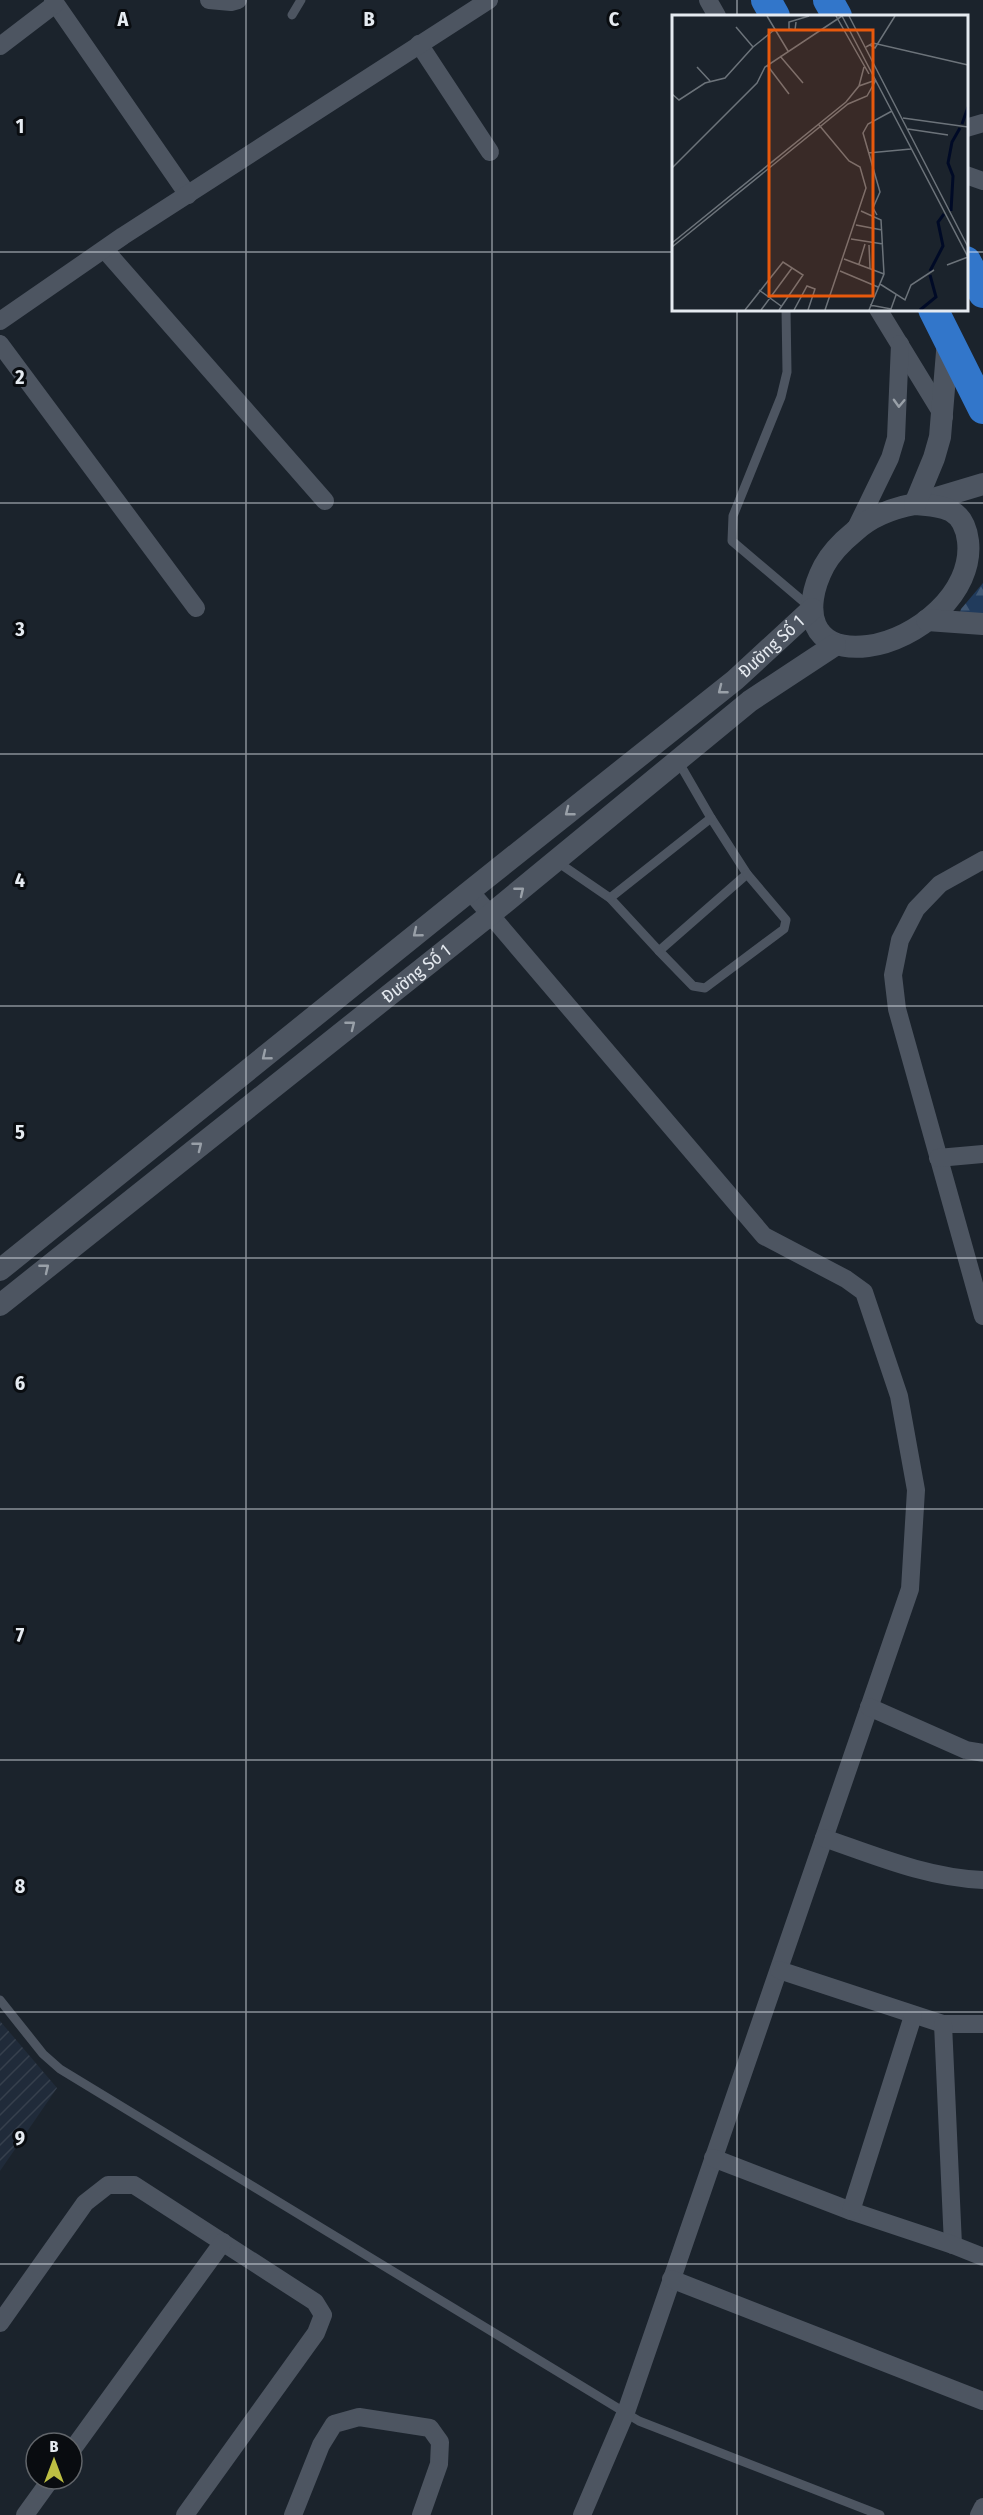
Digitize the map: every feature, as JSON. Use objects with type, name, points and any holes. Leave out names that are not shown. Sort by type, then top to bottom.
[{"type":"highway","points":[[766,0],[774,15]]},
{"type":"highway","points":[[828,0],[836,15]]},
{"type":"highway","points":[[968,265],[983,293]]},
{"type":"highway","points":[[934,310],[983,409]]},
{"type":"street","points":[[209,0],[231,2],[238,0]]},
{"type":"street","points":[[0,321],[188,195],[489,0]]},
{"type":"street","points":[[708,0],[716,15]]},
{"type":"street","points":[[0,46],[54,2],[188,195]]},
{"type":"street","points":[[419,44],[490,152]]},
{"type":"street","points":[[968,127],[983,123]]},
{"type":"street","points":[[968,177],[983,181]]},
{"type":"street","points":[[105,250],[325,501]]},
{"type":"street","points":[[879,310],[944,417]]},
{"type":"street","points":[[915,504],[934,458],[944,417],[948,339]]},
{"type":"street","points":[[0,344],[196,608]]},
{"type":"street","points":[[900,344],[896,438],[890,458],[855,530],[825,565],[816,586],[812,609],[818,631],[835,645],[858,647],[882,644],[906,633],[927,620],[952,595],[983,534]]},
{"type":"street","points":[[855,530],[884,513],[983,484]]},
{"type":"street","points":[[915,504],[942,506],[960,518],[968,539],[968,567]]},
{"type":"street","name":"Đường Số 1","points":[[0,1270],[735,680],[812,609]]},
{"type":"street","points":[[927,620],[983,624]]},
{"type":"street","name":"Đường Số 1","points":[[0,1305],[491,915],[750,701],[835,645]]},
{"type":"street","points":[[983,860],[940,884],[916,909],[900,940],[893,975],[897,1010],[983,1316]]},
{"type":"street","points":[[470,891],[764,1236],[846,1278],[864,1292],[899,1396],[916,1490],[910,1589],[626,2412],[582,2515]]},
{"type":"street","points":[[938,1158],[983,1154]]},
{"type":"street","points":[[869,1707],[966,1750],[983,1753]]},
{"type":"street","points":[[824,1838],[931,1874],[957,1880],[983,1880]]},
{"type":"street","points":[[779,1970],[943,2024],[983,2024]]},
{"type":"street","points":[[851,2211],[913,2016]]},
{"type":"street","points":[[943,2024],[953,2245]]},
{"type":"street","points":[[713,2158],[851,2211],[983,2257]]},
{"type":"street","points":[[0,2323],[85,2203],[108,2186],[134,2186],[315,2302],[323,2315],[316,2333],[185,2515]]},
{"type":"street","points":[[84,2433],[223,2242]]},
{"type":"street","points":[[671,2279],[983,2401]]},
{"type":"street","points":[[293,2515],[321,2445],[334,2424],[360,2417],[430,2428],[440,2442],[439,2464],[421,2515]]},
{"type":"street","points":[[25,2515],[42,2491]]},
{"type":"street","points":[[979,2515],[983,2507]]},
{"type":"lane","points":[[292,15],[301,0]]},
{"type":"lane","points":[[786,310],[787,372],[781,397],[733,516],[732,541],[812,609]]},
{"type":"lane","points":[[556,861],[610,898],[693,986],[705,988],[784,929],[786,920],[747,874],[711,818],[678,760]]},
{"type":"lane","points":[[610,898],[711,818]]},
{"type":"lane","points":[[659,951],[747,874]]},
{"type":"lane","points":[[0,2000],[43,2054],[60,2069],[639,2421],[880,2515]]},
{"type":"shaded area","points":[[0,2021],[57,2088],[0,2171]]},
{"type":"green space","points":[[983,583],[983,615],[960,612],[961,609]]}]
